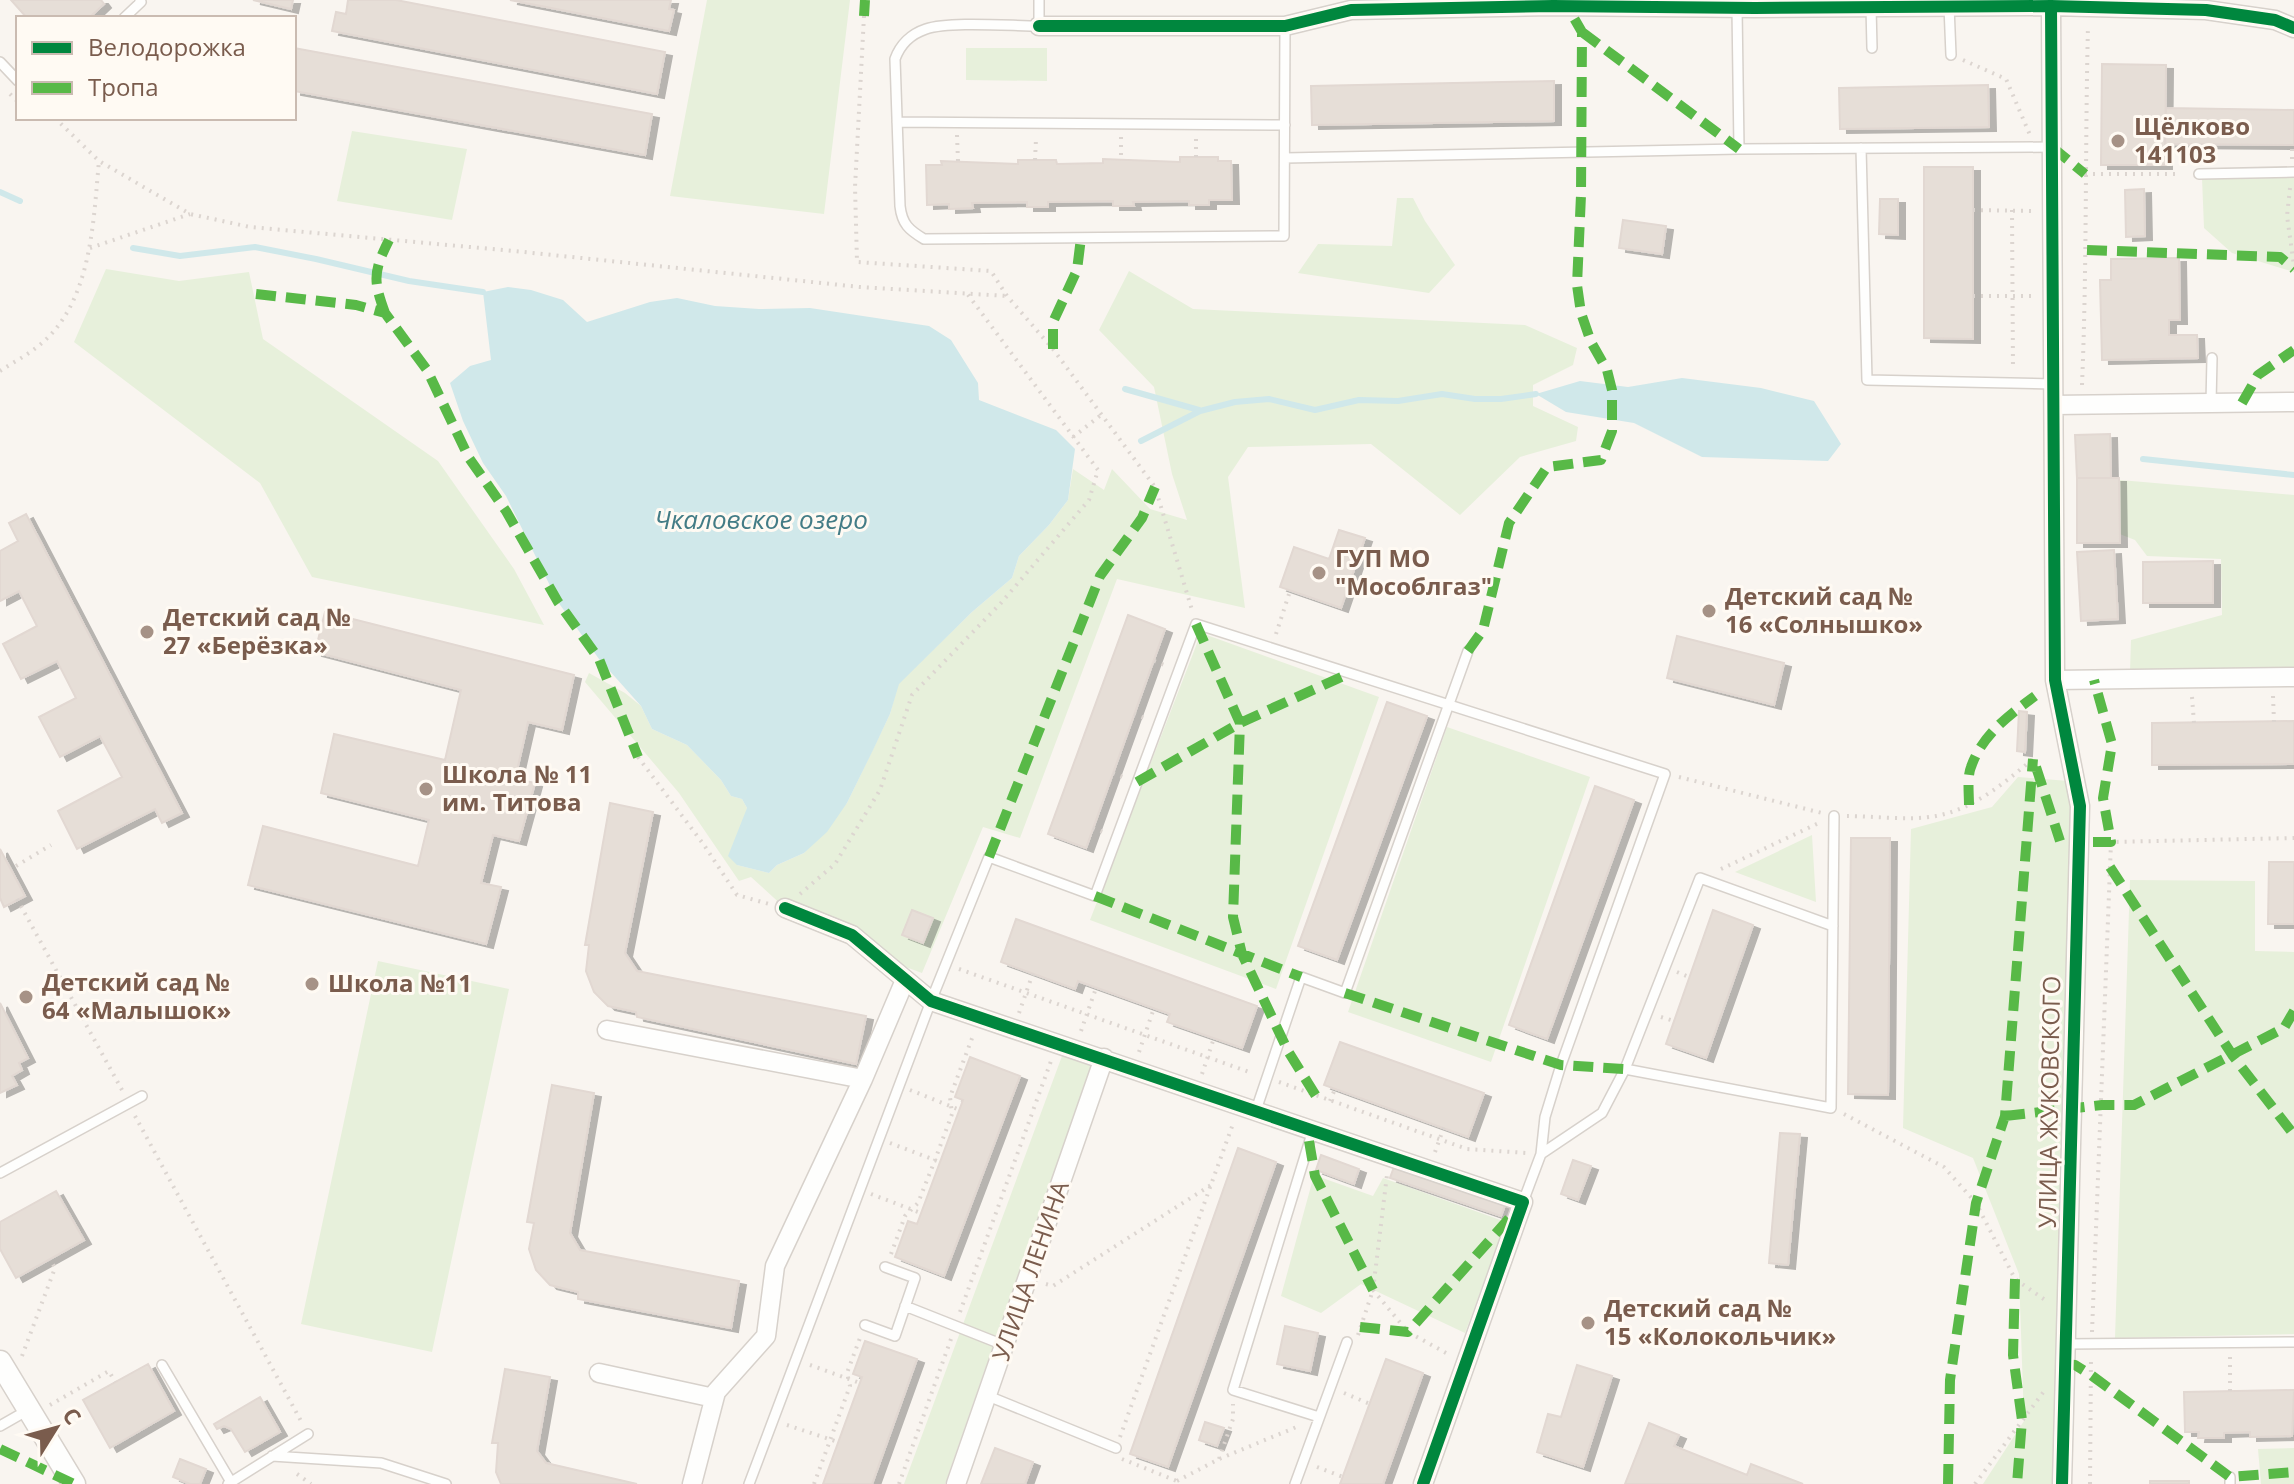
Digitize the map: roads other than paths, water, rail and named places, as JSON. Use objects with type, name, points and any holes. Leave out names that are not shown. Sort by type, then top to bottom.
[{"type":"street","points":[[1039,26],[1285,26],[1351,5],[1553,3],[1871,7],[2051,3],[2088,8],[2206,10],[2275,20],[2294,28]]},
{"type":"street","name":"УЛИЦА ЖУКОВСКОГО","points":[[2051,3],[2044,147],[2054,384],[2055,680],[2080,806],[2062,1484]]},
{"type":"street","points":[[2054,405],[2294,402]]},
{"type":"street","points":[[2055,680],[2294,677]]},
{"type":"street","points":[[785,908],[852,935],[931,1001],[1523,1202],[1423,1484]]},
{"type":"street","points":[[692,1484],[716,1392],[766,1336],[775,1266],[863,1079],[905,980]]},
{"type":"street","points":[[607,1030],[863,1079]]},
{"type":"street","name":"УЛИЦА ЛЕНИНА","points":[[956,1484],[1104,1058]]},
{"type":"street","points":[[6,1364],[39,1407],[74,1484]]},
{"type":"street","points":[[599,1373],[714,1398]]},
{"type":"lane","points":[[126,16],[140,0]]},
{"type":"lane","points":[[1039,0],[1039,26],[936,27],[906,40],[895,59],[902,221],[909,230],[924,239],[1284,236],[1285,26]]},
{"type":"lane","points":[[1739,149],[1749,5]]},
{"type":"lane","points":[[1949,6],[1951,55]]},
{"type":"lane","points":[[1871,7],[1872,48]]},
{"type":"lane","points":[[0,62],[16,79]]},
{"type":"lane","points":[[897,122],[1285,125]]},
{"type":"lane","points":[[1285,158],[1739,149],[2044,147]]},
{"type":"lane","points":[[1861,148],[1867,380],[2054,384]]},
{"type":"lane","points":[[2199,174],[2293,172]]},
{"type":"lane","points":[[2211,403],[2212,358]]},
{"type":"lane","points":[[749,1484],[931,1001],[989,857],[1095,896],[1196,624],[1665,774],[1561,1065],[1545,1117],[1541,1154],[1523,1202]]},
{"type":"lane","points":[[1248,1108],[1301,977],[1345,993],[1468,651]]},
{"type":"lane","points":[[1625,1069],[1831,1108],[1834,816]]},
{"type":"lane","points":[[1541,1154],[1602,1113],[1625,1069],[1700,878],[1833,926]]},
{"type":"lane","points":[[0,1173],[142,1096]]},
{"type":"lane","points":[[1313,1130],[1233,1390],[1319,1417]]},
{"type":"lane","points":[[865,1325],[895,1336],[915,1278],[885,1267]]},
{"type":"lane","points":[[905,1306],[1006,1346]]},
{"type":"lane","points":[[2066,1344],[2294,1342]]},
{"type":"lane","points":[[1295,1484],[1319,1417],[1351,1344]]},
{"type":"lane","points":[[162,1365],[229,1483],[308,1434]]},
{"type":"lane","points":[[988,1396],[1116,1448]]},
{"type":"lane","points":[[0,1426],[39,1407]]},
{"type":"lane","points":[[272,1456],[381,1463],[446,1484]]},
{"type":"water","name":"Чкаловское озеро","points":[[508,287],[563,300],[587,322],[650,302],[677,298],[715,306],[810,308],[929,326],[951,340],[978,383],[979,400],[1056,430],[1075,449],[1068,500],[1019,556],[1012,578],[972,612],[899,684],[890,714],[847,803],[827,832],[804,853],[777,865],[769,873],[737,865],[728,856],[747,808],[742,799],[731,796],[721,780],[687,745],[652,729],[641,706],[599,659],[558,602],[506,496],[483,463],[463,421],[450,383],[470,366],[491,360],[483,292]]},
{"type":"water","points":[[1682,378],[1761,388],[1814,401],[1841,444],[1828,461],[1702,457],[1634,423],[1566,412],[1536,394],[1580,381],[1628,387]]},
{"type":"waterway","points":[[0,192],[20,201]]},
{"type":"waterway","points":[[133,248],[180,256],[255,247],[409,281],[483,292]]},
{"type":"waterway","points":[[1125,389],[1199,410]]},
{"type":"waterway","points":[[1141,441],[1200,411],[1235,402],[1269,399],[1315,410],[1359,400],[1398,401],[1442,394],[1501,399],[1536,394]]},
{"type":"waterway","points":[[2143,459],[2294,475]]},
{"type":"place","name":"Щёлково 141103","points":[[2118,141]]},
{"type":"place","name":"ГУП МО \"Мособлгаз\"","points":[[1319,573]]},
{"type":"place","name":"Детский сад № 16 «Солнышко»","points":[[1709,611]]},
{"type":"place","name":"Детский сад № 27 «Берёзка»","points":[[147,632]]},
{"type":"place","name":"Школа № 11 им. Титова","points":[[426,789]]},
{"type":"place","name":"Школа №11","points":[[312,984]]},
{"type":"place","name":"Детский сад № 64 «Малышок»","points":[[26,997]]},
{"type":"place","name":"Детский сад № 15 «Колокольчик»","points":[[1588,1323]]}]
